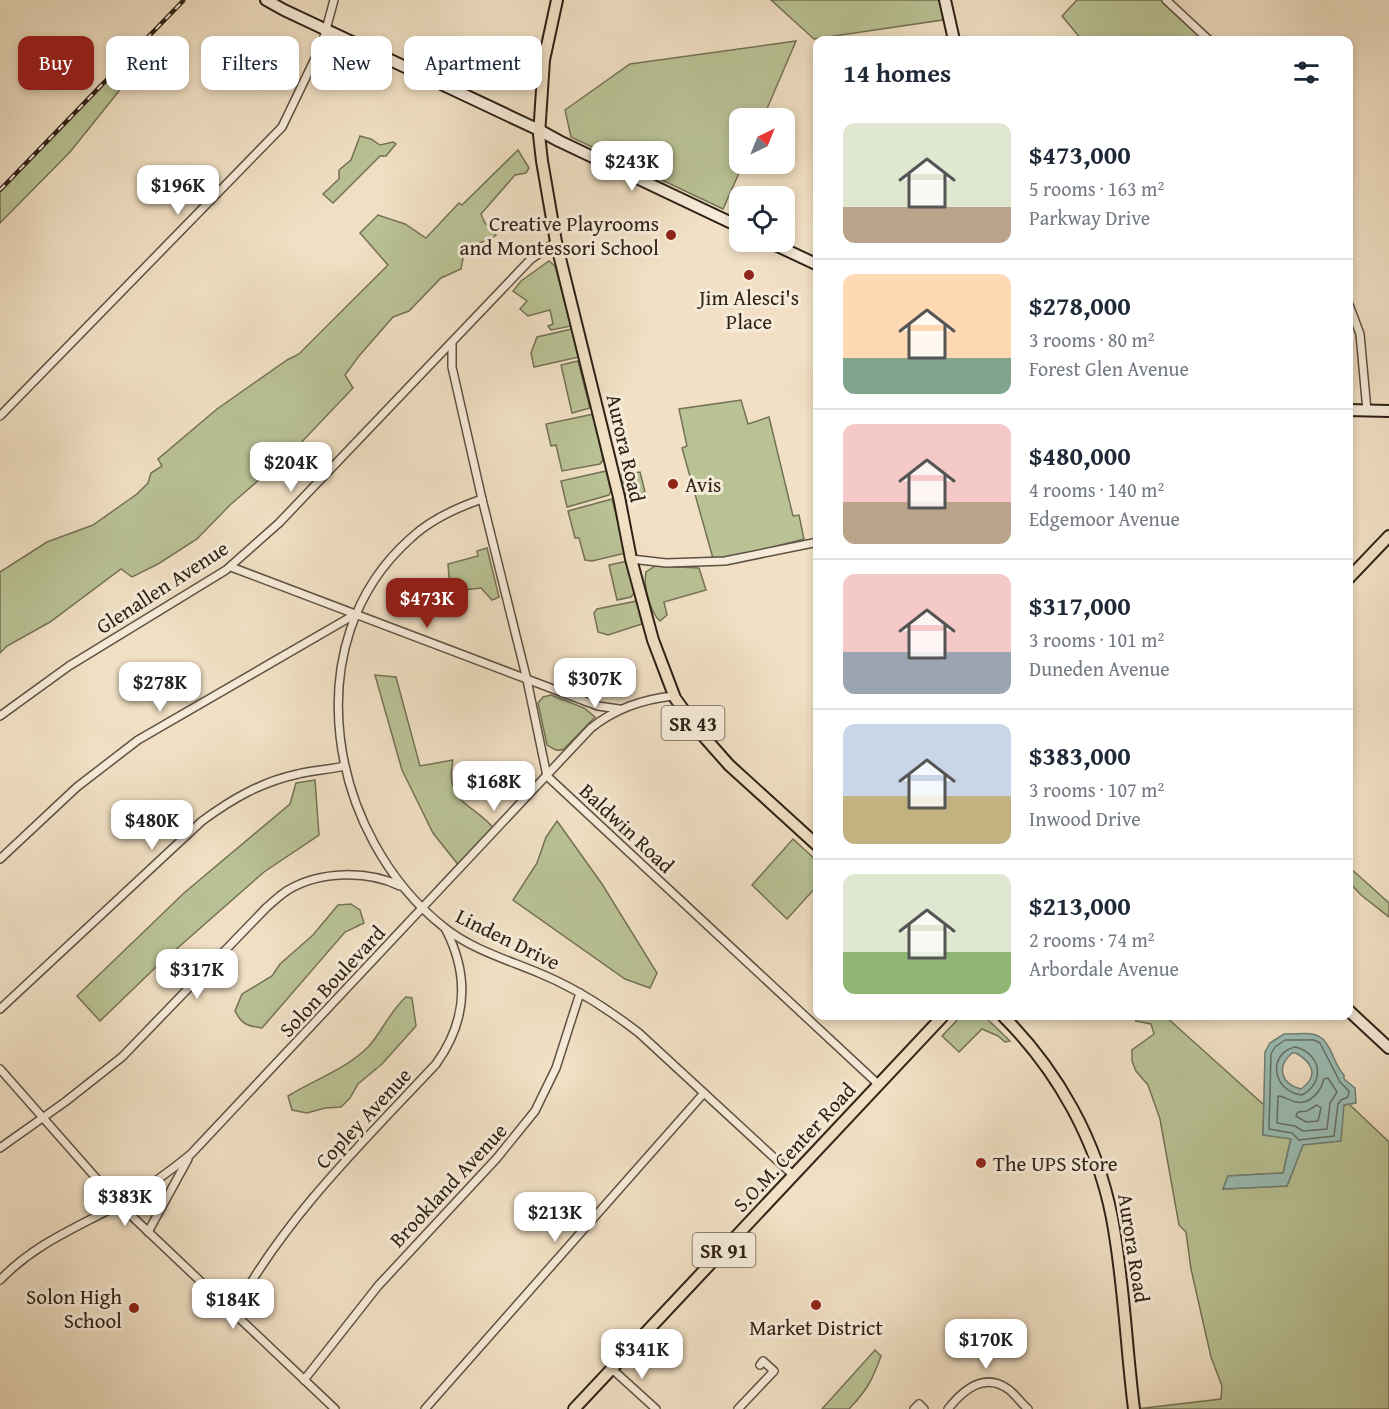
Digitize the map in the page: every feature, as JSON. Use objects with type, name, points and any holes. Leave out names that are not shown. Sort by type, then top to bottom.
[{"type":"main road","name":"Aurora Road","points":[[557,0],[544,60],[539,130],[542,161],[556,242],[652,640],[674,696],[698,730],[729,765],[813,841]]},
{"type":"main road","points":[[1353,574],[1389,536]]},
{"type":"main road","name":"S.O.M. Center Road","points":[[574,1409],[939,1020]]},
{"type":"main road","name":"Aurora Road","points":[[1007,1020],[1030,1044],[1066,1097],[1079,1119],[1102,1179],[1112,1218],[1134,1409]]},
{"type":"street","points":[[266,0],[729,222]]},
{"type":"street","points":[[0,416],[282,127],[327,31],[334,0]]},
{"type":"street","points":[[945,0],[953,36]]},
{"type":"street","points":[[1166,0],[1205,36]]},
{"type":"street","name":"Glenallen Avenue","points":[[0,716],[69,666],[231,567],[279,523],[531,260],[556,242]]},
{"type":"street","points":[[790,252],[813,263]]},
{"type":"street","points":[[1353,315],[1360,334],[1367,411]]},
{"type":"street","points":[[452,343],[452,367],[527,680],[547,776]]},
{"type":"street","points":[[1353,410],[1389,411]]},
{"type":"street","name":"Linden Drive","points":[[482,498],[439,518],[412,537],[382,569],[354,615],[344,654],[338,705],[344,766],[357,809],[368,834],[404,888],[446,930],[477,947],[580,993],[616,1016],[639,1033],[794,1176]]},
{"type":"street","points":[[631,559],[666,563],[714,562],[813,543]]},
{"type":"street","points":[[231,567],[598,706],[619,709]]},
{"type":"street","points":[[0,859],[76,787],[138,740],[354,615]]},
{"type":"street","name":"Solon Boulevard","points":[[0,1280],[49,1241],[120,1204],[158,1181],[191,1154],[591,728],[619,709],[642,701],[674,696]]},
{"type":"street","points":[[0,1009],[202,821],[221,807],[259,785],[299,774],[344,766]]},
{"type":"street","name":"Baldwin Road","points":[[547,776],[878,1084]]},
{"type":"street","points":[[0,1148],[122,1058],[266,908],[288,890],[311,880],[339,875],[388,880],[404,888]]},
{"type":"street","name":"Copley Avenue","points":[[233,1313],[301,1210],[450,1046],[458,1023],[462,996],[460,970],[446,930]]},
{"type":"street","name":"Brookland Avenue","points":[[304,1380],[378,1286],[497,1158],[535,1111],[556,1068],[580,993]]},
{"type":"street","points":[[1353,1015],[1389,1048]]},
{"type":"street","points":[[0,1069],[42,1119],[120,1204],[335,1409]]},
{"type":"street","points":[[425,1409],[704,1093]]},
{"type":"street","points":[[148,1232],[191,1154]]},
{"type":"street","points":[[738,1409],[774,1371],[763,1361],[760,1365]]},
{"type":"street","points":[[612,1369],[656,1409]]},
{"type":"street","points":[[948,1409],[964,1390],[974,1384],[986,1382],[998,1383],[1009,1389],[1028,1409]]},
{"type":"street","points":[[914,1409],[919,1404],[924,1409]]},
{"type":"green space","points":[[771,0],[945,0],[949,19],[834,36],[813,36],[813,38]]},
{"type":"green space","points":[[1077,0],[1166,0],[1205,36],[1079,36],[1062,16]]},
{"type":"green space","points":[[796,41],[767,108],[729,108],[729,174],[739,174],[733,186],[729,186],[729,196],[723,209],[571,137],[565,110],[630,64]]},
{"type":"green space","points":[[106,81],[106,90],[119,90],[70,152],[0,223],[0,190]]},
{"type":"green space","points":[[360,136],[380,145],[393,142],[396,144],[386,156],[380,156],[333,203],[323,194],[339,179],[339,170],[351,160]]},
{"type":"green space","points":[[518,150],[529,168],[526,173],[515,175],[481,214],[485,223],[496,235],[490,240],[478,243],[464,253],[461,269],[441,278],[409,311],[393,317],[345,375],[353,388],[296,448],[230,505],[197,539],[158,564],[132,577],[121,569],[50,622],[7,646],[0,653],[0,572],[47,542],[93,525],[137,494],[148,483],[151,473],[162,466],[158,459],[217,409],[299,354],[388,265],[360,233],[378,215],[405,224],[426,238],[459,203],[462,205]]},
{"type":"green space","points":[[549,261],[555,266],[571,326],[551,330],[548,326],[553,324],[550,310],[528,316],[520,309],[527,301],[513,291],[521,281]]},
{"type":"green space","points":[[572,329],[579,357],[534,367],[531,353],[537,337]]},
{"type":"green space","points":[[578,361],[590,408],[572,413],[561,365]]},
{"type":"green space","points":[[741,400],[748,424],[769,417],[793,516],[799,515],[804,539],[714,562],[682,448],[687,446],[679,409]]},
{"type":"green space","points":[[594,414],[603,460],[600,464],[562,471],[556,445],[551,446],[546,424]]},
{"type":"green space","points":[[606,471],[611,491],[609,495],[567,507],[561,481]]},
{"type":"green space","points":[[640,472],[645,492],[634,495],[635,502],[627,502],[621,475]]},
{"type":"green space","points":[[612,499],[626,553],[592,561],[585,560],[579,538],[575,538],[568,511]]},
{"type":"green space","points":[[487,548],[499,597],[492,600],[481,588],[464,590],[449,577],[448,564],[478,556],[477,551]]},
{"type":"green space","points":[[628,561],[635,592],[631,597],[617,600],[609,565]]},
{"type":"green space","points":[[655,566],[699,568],[706,590],[664,602],[667,615],[660,621],[650,605],[646,584],[646,572]]},
{"type":"green space","points":[[637,601],[642,624],[608,635],[598,632],[594,613],[597,609]]},
{"type":"green space","points":[[375,675],[396,677],[420,766],[453,760],[451,775],[457,795],[495,830],[460,867],[433,833],[402,770]]},
{"type":"green space","points":[[551,695],[584,708],[595,717],[562,750],[555,750],[547,745],[538,703],[543,697]]},
{"type":"green space","points":[[315,780],[319,835],[264,872],[156,967],[100,1021],[77,996],[184,893],[290,804],[296,783]]},
{"type":"green space","points":[[557,821],[602,884],[657,973],[650,988],[625,979],[513,900],[537,863],[546,837]]},
{"type":"green space","points":[[793,839],[813,857],[813,890],[787,919],[752,885]]},
{"type":"green space","points":[[1353,871],[1389,903],[1389,917],[1353,886]]},
{"type":"green space","points":[[351,904],[360,910],[364,923],[345,932],[262,1028],[243,1022],[235,1011],[242,994],[272,976],[280,964],[313,935],[338,905]]},
{"type":"green space","points":[[406,997],[412,998],[416,1026],[382,1064],[358,1084],[350,1098],[341,1107],[307,1113],[292,1110],[288,1096],[360,1054],[374,1040],[395,1008]]},
{"type":"green space","points":[[957,1020],[988,1020],[1010,1041],[1005,1042],[982,1029],[959,1052],[942,1036]]},
{"type":"green space","points":[[1169,1020],[1264,1105],[1263,1135],[1291,1138],[1283,1173],[1228,1176],[1223,1189],[1287,1186],[1303,1145],[1344,1105],[1349,1104],[1389,1142],[1389,1409],[1136,1409],[1221,1399],[1222,1386],[1211,1357],[1191,1269],[1186,1232],[1179,1225],[1160,1119],[1148,1085],[1136,1071],[1132,1061],[1132,1050],[1154,1034],[1151,1024],[1136,1021]]},
{"type":"green space","points":[[875,1350],[881,1356],[878,1365],[865,1390],[849,1409],[822,1409]]},
{"type":"water","points":[[1284,1034],[1309,1034],[1321,1037],[1330,1048],[1344,1079],[1355,1088],[1356,1103],[1344,1105],[1341,1141],[1303,1145],[1287,1186],[1223,1189],[1228,1176],[1283,1173],[1291,1139],[1263,1135],[1265,1052],[1270,1043]],"holes":[[[1292,1053],[1296,1053],[1310,1065],[1312,1070],[1310,1079],[1301,1089],[1289,1083],[1283,1074],[1287,1058]]]},
{"type":"railway","points":[[0,190],[183,1]]},
{"type":"place","name":"Creative Playrooms and Montessori School","points":[[671,235]]},
{"type":"place","name":"Jim Alesci's Place","points":[[749,275]]},
{"type":"place","name":"Avis","points":[[673,484]]},
{"type":"place","name":"The UPS Store","points":[[981,1163]]},
{"type":"place","name":"Market District","points":[[816,1305]]},
{"type":"place","name":"Solon High School","points":[[134,1308]]}]
